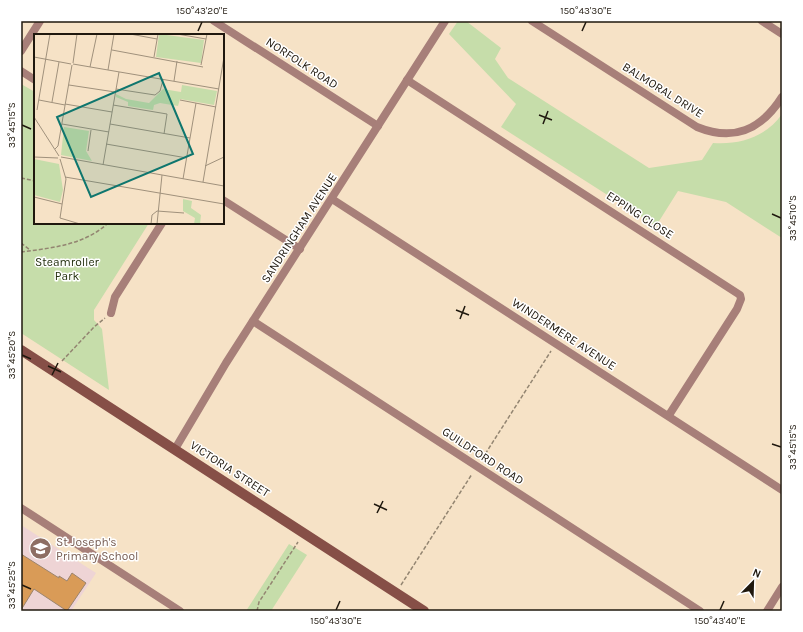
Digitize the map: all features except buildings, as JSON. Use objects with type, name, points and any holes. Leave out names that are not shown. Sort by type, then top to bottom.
[{"type":"street","points":[[21,51],[40,21]]},
{"type":"street","name":"NORFOLK ROAD","points":[[214,21],[378,126]]},
{"type":"street","name":"SANDRINGHAM AVENUE","points":[[175,449],[253,321],[445,21]]},
{"type":"street","name":"BALMORAL DRIVE","points":[[532,21],[697,126],[713,132],[729,134],[752,128],[771,113],[782,97]]},
{"type":"street","points":[[762,21],[782,34]]},
{"type":"street","points":[[21,71],[34,79]]},
{"type":"street","name":"EPPING CLOSE","points":[[408,80],[740,295],[741,299],[737,310],[669,415]]},
{"type":"street","name":"WINDERMERE AVENUE","points":[[332,198],[669,415],[782,490]]},
{"type":"street","points":[[224,201],[300,249]]},
{"type":"street","points":[[111,313],[115,297],[161,224]]},
{"type":"street","name":"GUILDFORD ROAD","points":[[253,321],[700,611]]},
{"type":"street","name":"VICTORIA STREET","points":[[21,350],[424,611]]},
{"type":"street","points":[[21,508],[180,611]]},
{"type":"street","points":[[767,611],[782,588]]},
{"type":"path","points":[[21,178],[34,182]]},
{"type":"path","points":[[21,252],[66,245],[93,233],[106,224]]},
{"type":"path","points":[[21,243],[30,250]]},
{"type":"path","points":[[62,361],[94,327],[111,313]]},
{"type":"path","points":[[480,462],[556,343]]},
{"type":"path","points":[[402,585],[474,470]]},
{"type":"path","points":[[257,611],[259,602],[298,542]]},
{"type":"shaded area","name":"St Joseph's Primary School","points":[[21,525],[96,573],[71,611],[21,611]]},
{"type":"green space","points":[[458,21],[466,21],[501,48],[495,59],[508,78],[649,168],[702,160],[713,143],[733,143],[752,138],[768,129],[782,114],[782,238],[726,202],[678,191],[656,226],[501,127],[516,104],[449,34]]},
{"type":"green space","name":"Steamroller Park","points":[[21,84],[34,91],[34,224],[148,224],[94,310],[94,320],[102,329],[109,390],[21,333]]},
{"type":"green space","points":[[289,544],[307,555],[271,611],[246,611]]},
{"type":"place","name":"St Joseph's Primary School","points":[[40,549]]}]
